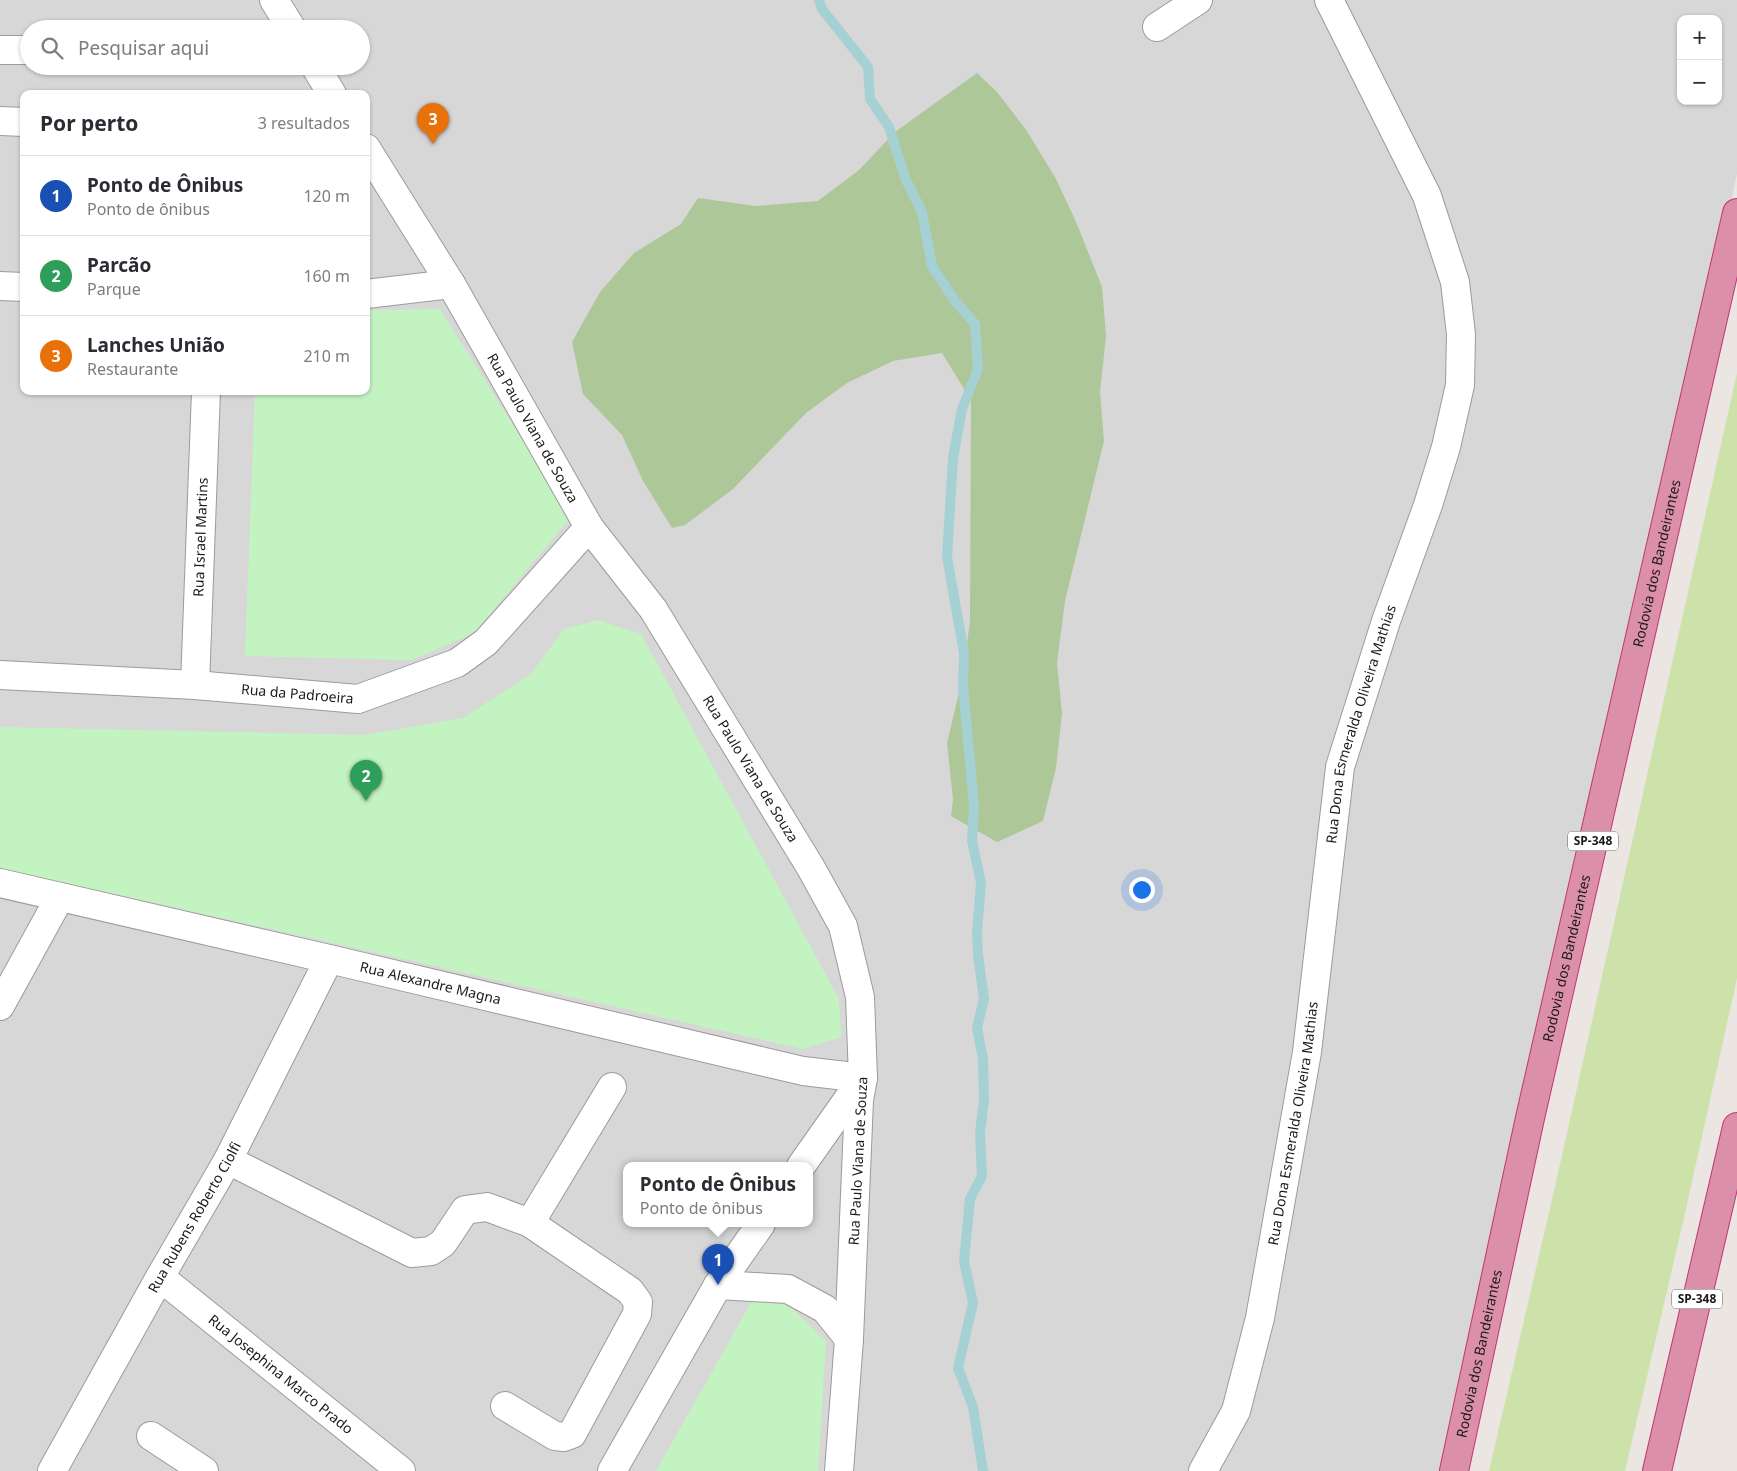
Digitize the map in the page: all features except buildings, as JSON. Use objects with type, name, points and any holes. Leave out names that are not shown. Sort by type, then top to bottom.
[{"type":"highway","name":"Rodovia dos Bandeirantes","points":[[1454,1471],[1530,1118],[1737,213]]},
{"type":"highway","name":"SP-348","points":[[1657,1471],[1737,1127]]},
{"type":"street","points":[[274,0],[286,20]]},
{"type":"street","points":[[1156,26],[1198,0]]},
{"type":"street","name":"Rua Dona Esmeralda Oliveira Mathias","points":[[1204,1471],[1236,1411],[1260,1318],[1307,1052],[1340,767],[1386,621],[1428,506],[1446,447],[1460,385],[1461,334],[1455,282],[1427,196],[1329,0]]},
{"type":"street","points":[[0,50],[20,50]]},
{"type":"street","points":[[320,75],[330,90]]},
{"type":"street","points":[[0,121],[20,122]]},
{"type":"street","name":"Rua Paulo Viana de Souza","points":[[370,154],[451,284],[589,527],[653,609],[811,868],[843,926],[860,997],[863,1078],[859,1100],[849,1338],[839,1471]]},
{"type":"street","points":[[370,294],[451,284]]},
{"type":"street","points":[[0,286],[20,287]]},
{"type":"street","name":"Rua Israel Martins","points":[[195,685],[206,395]]},
{"type":"street","name":"Rua da Padroeira","points":[[0,675],[195,685],[358,699],[457,664],[486,642],[589,527]]},
{"type":"street","name":"Rua Alexandre Magna","points":[[0,884],[329,959],[803,1071],[863,1078]]},
{"type":"street","points":[[0,1006],[60,897]]},
{"type":"street","name":"Rua Rubens Roberto Ciolfi","points":[[52,1471],[160,1277],[228,1160],[329,959]]},
{"type":"street","points":[[804,1162],[863,1078]]},
{"type":"street","points":[[530,1223],[612,1087]]},
{"type":"street","points":[[228,1160],[412,1254],[431,1251],[443,1243],[465,1210],[487,1207],[530,1223],[630,1291],[638,1302],[638,1314],[572,1434],[564,1437],[555,1436],[505,1406]]},
{"type":"street","points":[[612,1471],[718,1285],[759,1227]]},
{"type":"street","name":"Rua Josephina Marco Prado","points":[[160,1277],[401,1471]]},
{"type":"street","points":[[718,1285],[788,1289],[825,1309],[849,1338]]},
{"type":"street","points":[[151,1436],[204,1471]]},
{"type":"shaded area","points":[[0,0],[1737,0],[1737,174],[1452,1471],[0,1471]]},
{"type":"green space","points":[[977,73],[997,92],[1027,131],[1056,179],[1077,224],[1102,287],[1106,336],[1100,392],[1104,441],[1065,601],[1057,663],[1062,713],[1056,768],[1043,821],[997,842],[951,816],[953,799],[947,743],[962,680],[970,621],[971,400],[942,353],[893,361],[847,383],[806,413],[733,489],[685,525],[672,528],[643,481],[622,435],[583,394],[572,342],[600,292],[634,253],[681,224],[698,198],[756,206],[818,201],[859,170],[895,132]]},
{"type":"green space","points":[[440,309],[571,517],[474,633],[412,660],[245,656],[255,395],[370,395],[370,310]]},
{"type":"green space","points":[[1737,373],[1737,978],[1684,1218],[1625,1471],[1489,1471],[1554,1191]]},
{"type":"green space","points":[[598,620],[641,634],[839,999],[841,1037],[803,1049],[0,868],[0,727],[365,735],[463,718],[531,674],[564,629]]},
{"type":"green space","points":[[752,1301],[787,1304],[826,1341],[818,1471],[656,1471]]},
{"type":"waterway","points":[[819,0],[822,9],[868,67],[870,99],[889,127],[906,180],[922,212],[932,266],[955,301],[975,324],[978,369],[962,409],[953,458],[947,557],[964,653],[963,686],[974,806],[972,841],[981,883],[977,932],[984,999],[977,1028],[983,1059],[984,1100],[980,1133],[982,1176],[970,1199],[964,1261],[973,1303],[958,1368],[973,1407],[983,1471]]},
{"type":"place","name":"Lanches União","points":[[433,144]]},
{"type":"place","name":"Parcão","points":[[366,801]]},
{"type":"place","name":"Ponto de Ônibus","points":[[718,1285]]}]
